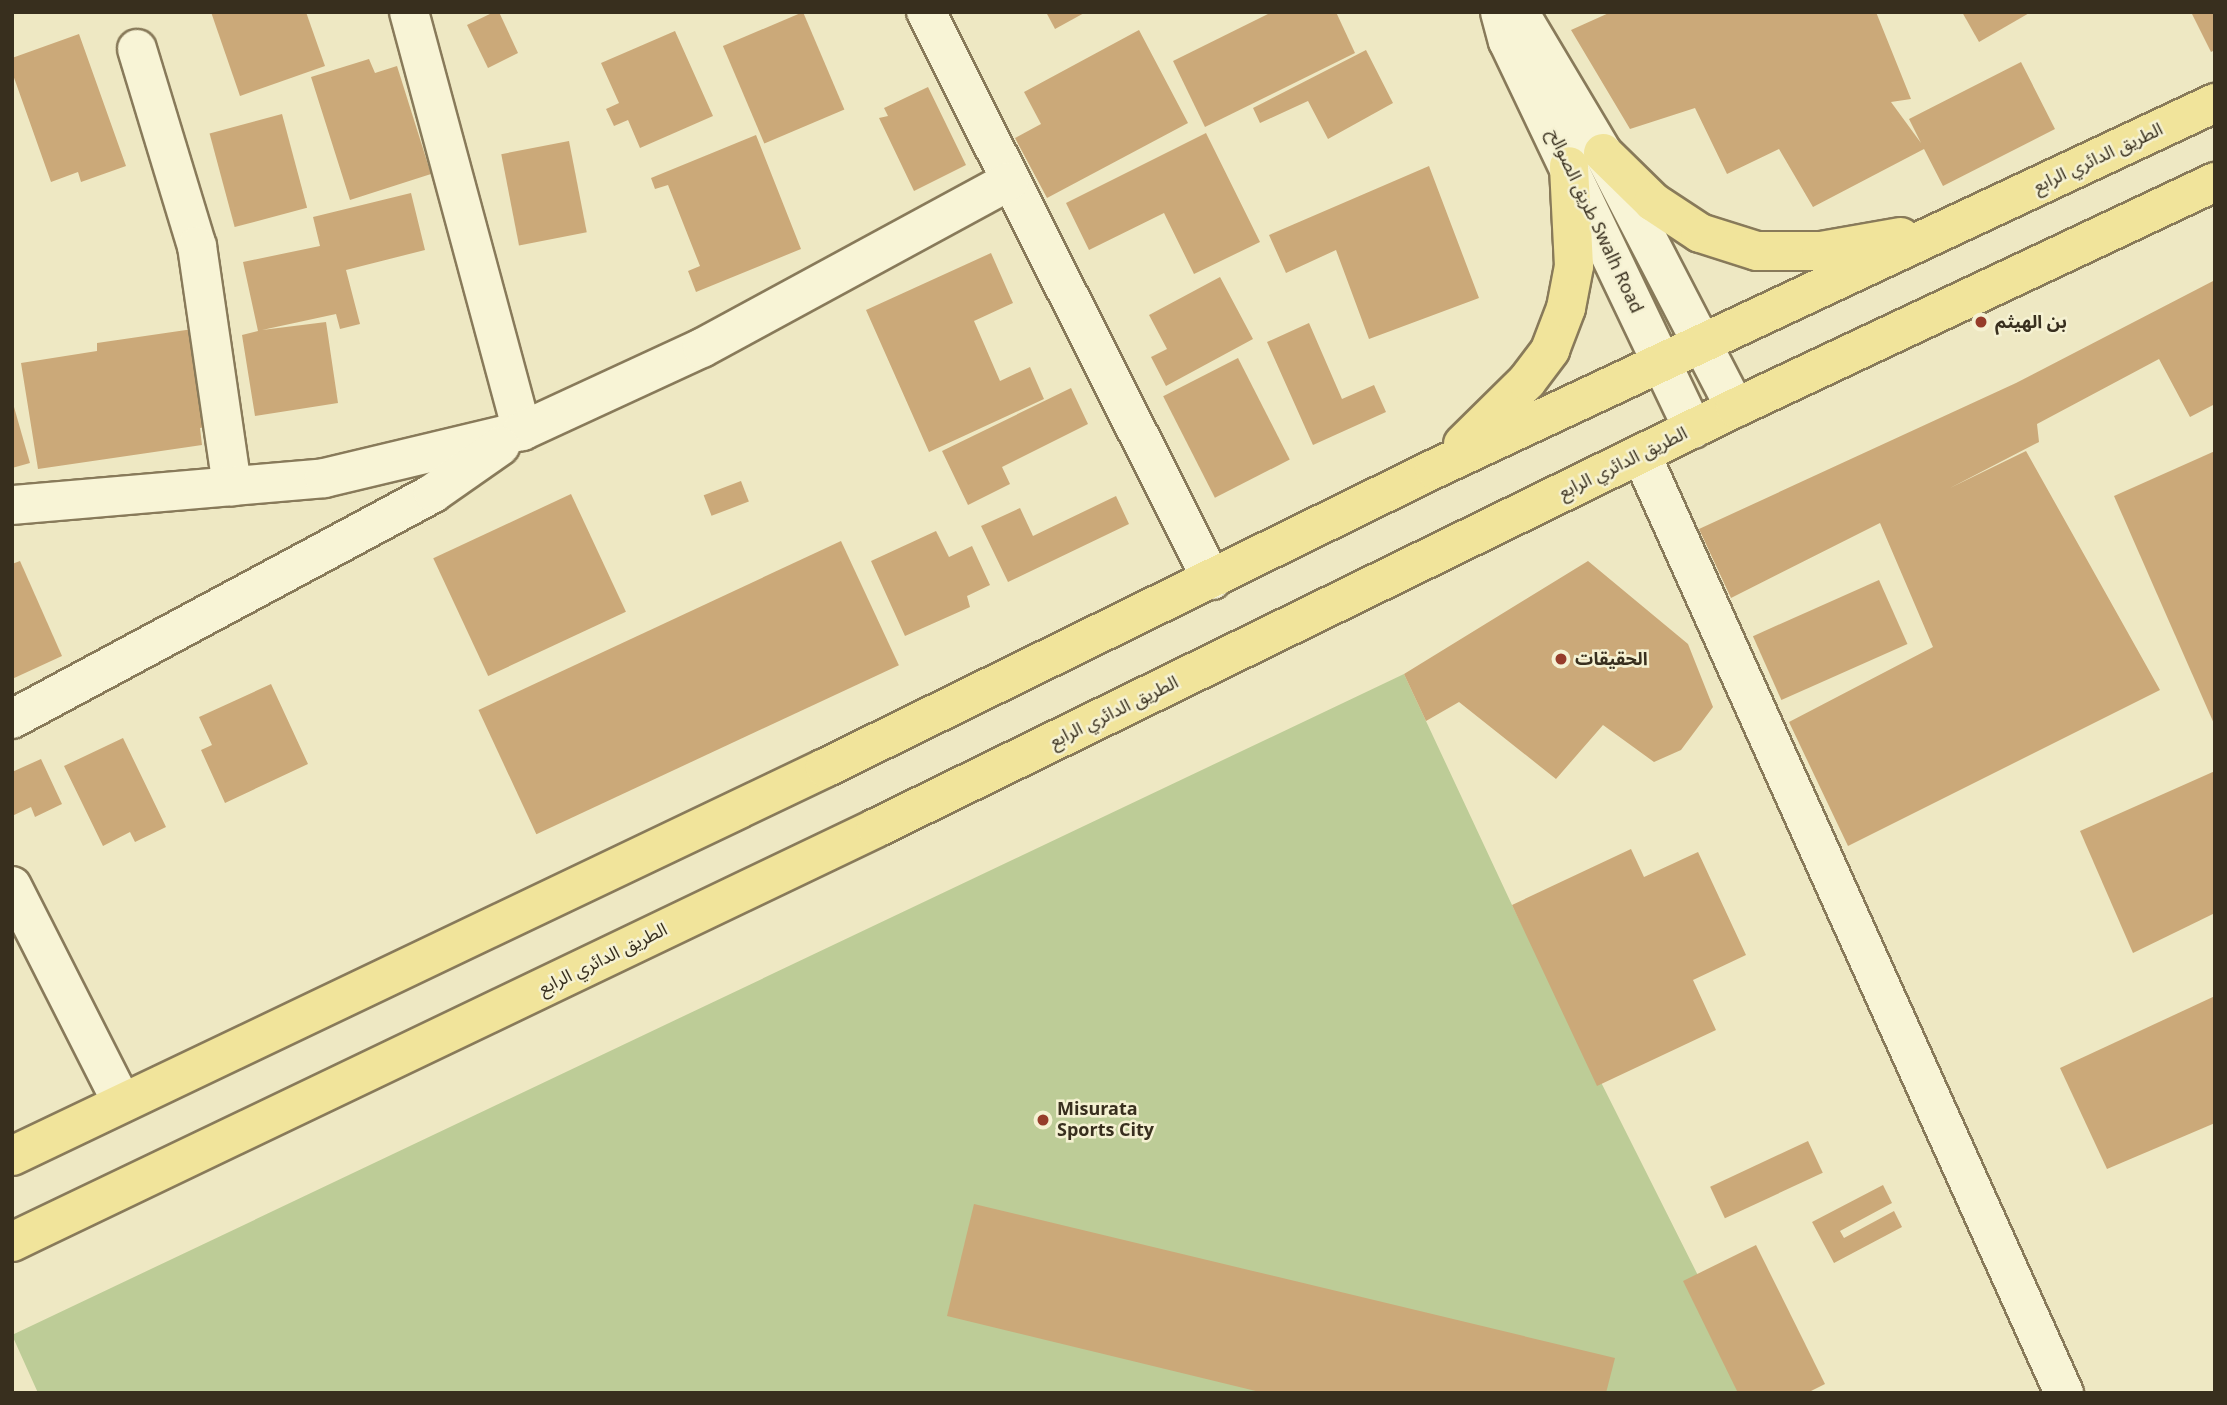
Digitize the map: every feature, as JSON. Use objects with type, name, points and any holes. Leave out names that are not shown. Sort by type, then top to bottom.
[{"type":"main road","name":"الطريق الدائري الرابع","points":[[12,1156],[1212,579],[1434,468],[1663,365],[2215,103]]},
{"type":"main road","points":[[1434,468],[1496,416],[1550,350],[1566,308],[1574,266],[1586,160],[1700,233],[1758,251],[1821,251],[1898,238],[1997,206]]},
{"type":"main road","name":"الطريق الدائري الرابع","points":[[12,1242],[864,835],[1735,408],[2215,182]]},
{"type":"street","points":[[410,12],[522,430]]},
{"type":"street","points":[[926,12],[1212,579]]},
{"type":"street","name":"طريق الصوالح Swalh Road","points":[[1500,12],[1508,41],[1703,346],[1735,408]]},
{"type":"street","name":"طريق الصوالح Swalh Road","points":[[1519,12],[1586,160],[1663,365],[1693,429]]},
{"type":"street","points":[[137,49],[197,246],[232,486]]},
{"type":"street","points":[[12,719],[433,493],[522,430],[702,348],[1009,181]]},
{"type":"street","points":[[12,506],[324,478],[522,430]]},
{"type":"street","points":[[1642,454],[2064,1393]]},
{"type":"street","points":[[12,886],[122,1102]]},
{"type":"green space","name":"Misurata Sports City","points":[[1404,674],[1512,905],[1757,1393],[38,1393],[12,1335]]},
{"type":"building","points":[[211,12],[306,12],[325,66],[240,96]]},
{"type":"building","points":[[499,12],[518,53],[488,68],[467,25]]},
{"type":"building","points":[[803,12],[844,110],[764,144],[723,46]]},
{"type":"building","points":[[1046,12],[1086,12],[1055,29]]},
{"type":"building","points":[[1272,12],[1336,12],[1355,53],[1205,127],[1173,61]]},
{"type":"building","points":[[1611,12],[1876,12],[1911,99],[1891,102],[1921,143],[1909,119],[2021,62],[2055,129],[1943,186],[1924,149],[1813,207],[1779,149],[1727,174],[1695,108],[1630,129],[1571,30]]},
{"type":"building","points":[[1962,12],[2031,12],[1979,42]]},
{"type":"building","points":[[2191,12],[2215,12],[2215,50],[2211,52]]},
{"type":"building","points":[[1139,30],[1188,123],[1047,198],[1015,138],[1041,124],[1024,92]]},
{"type":"building","points":[[675,31],[713,116],[640,148],[628,120],[614,126],[606,109],[619,103],[601,63]]},
{"type":"building","points":[[79,34],[126,166],[81,182],[78,172],[51,182],[12,72],[12,58]]},
{"type":"building","points":[[1366,50],[1393,103],[1328,139],[1308,101],[1260,123],[1253,108]]},
{"type":"building","points":[[369,59],[375,73],[397,66],[431,174],[350,200],[311,77]]},
{"type":"building","points":[[928,87],[966,165],[914,191],[879,118],[888,116],[884,108]]},
{"type":"building","points":[[282,114],[307,208],[235,227],[210,133]]},
{"type":"building","points":[[1206,133],[1260,242],[1194,274],[1164,213],[1089,250],[1066,203]]},
{"type":"building","points":[[756,135],[801,249],[696,292],[688,271],[700,266],[668,185],[655,189],[651,178]]},
{"type":"building","points":[[569,141],[587,232],[519,245],[501,154]]},
{"type":"building","points":[[1429,166],[1479,298],[1369,339],[1336,250],[1286,273],[1269,235]]},
{"type":"building","points":[[411,193],[425,250],[346,270],[360,324],[340,329],[336,314],[262,330],[326,322],[338,403],[255,416],[242,335],[258,331],[243,262],[320,246],[313,217]]},
{"type":"building","points":[[991,253],[1013,303],[974,321],[1000,381],[1030,367],[1044,399],[929,452],[866,310]]},
{"type":"building","points":[[1220,277],[1253,339],[1166,386],[1151,357],[1167,349],[1149,315]]},
{"type":"building","points":[[2215,280],[2215,404],[2190,417],[2159,359],[2037,424],[2039,442],[1950,488],[2026,451],[2160,690],[1848,846],[1789,722],[1933,647],[1880,523],[1731,598],[1699,529],[2016,383]]},
{"type":"building","points":[[1309,323],[1342,399],[1374,385],[1386,412],[1313,445],[1267,342]]},
{"type":"building","points":[[193,329],[218,425],[200,428],[202,445],[38,469],[21,363],[97,351],[97,343]]},
{"type":"building","points":[[1238,358],[1290,460],[1215,498],[1163,396]]},
{"type":"building","points":[[1071,388],[1088,424],[1002,467],[1010,484],[968,505],[942,451]]},
{"type":"building","points":[[12,400],[30,463],[12,468]]},
{"type":"building","points":[[2215,451],[2215,726],[2114,496]]},
{"type":"building","points":[[741,481],[749,502],[712,516],[704,495]]},
{"type":"building","points":[[571,494],[626,612],[488,676],[433,558]]},
{"type":"building","points":[[1116,496],[1129,524],[1008,582],[981,526],[1020,508],[1033,536]]},
{"type":"building","points":[[936,531],[949,557],[972,546],[990,585],[967,596],[970,607],[905,636],[871,561]]},
{"type":"building","points":[[841,541],[899,665],[536,834],[478,710]]},
{"type":"building","points":[[20,561],[62,656],[12,679],[12,564]]},
{"type":"building","name":"الحقيقات","points":[[1588,561],[1688,644],[1713,707],[1681,750],[1654,762],[1603,725],[1556,779],[1459,702],[1426,721],[1404,674]]},
{"type":"building","points":[[1879,580],[1907,644],[1781,700],[1753,636]]},
{"type":"building","points":[[271,684],[308,764],[225,803],[201,750],[212,745],[199,717]]},
{"type":"building","points":[[123,738],[166,827],[135,842],[130,832],[103,846],[64,766]]},
{"type":"building","points":[[41,759],[62,804],[35,817],[31,807],[12,816],[12,772]]},
{"type":"building","points":[[2215,771],[2215,913],[2133,953],[2080,831]]},
{"type":"building","points":[[1631,849],[1644,877],[1698,852],[1746,955],[1693,980],[1716,1030],[1597,1086],[1512,905]]},
{"type":"building","points":[[2215,996],[2215,1123],[2107,1169],[2060,1068]]},
{"type":"building","points":[[1808,1141],[1823,1173],[1725,1218],[1710,1187]]},
{"type":"building","points":[[1883,1185],[1892,1203],[1840,1231],[1844,1238],[1894,1211],[1902,1227],[1834,1263],[1812,1222]]},
{"type":"building","points":[[974,1204],[1615,1358],[1606,1393],[1264,1393],[947,1316]]},
{"type":"building","points":[[1756,1245],[1825,1384],[1807,1393],[1738,1393],[1683,1281]]},
{"type":"place","name":"بن الهيثم","points":[[1981,322]]},
{"type":"place","name":"الحقيقات","points":[[1561,659]]},
{"type":"place","name":"Misurata Sports City","points":[[1043,1120]]}]
